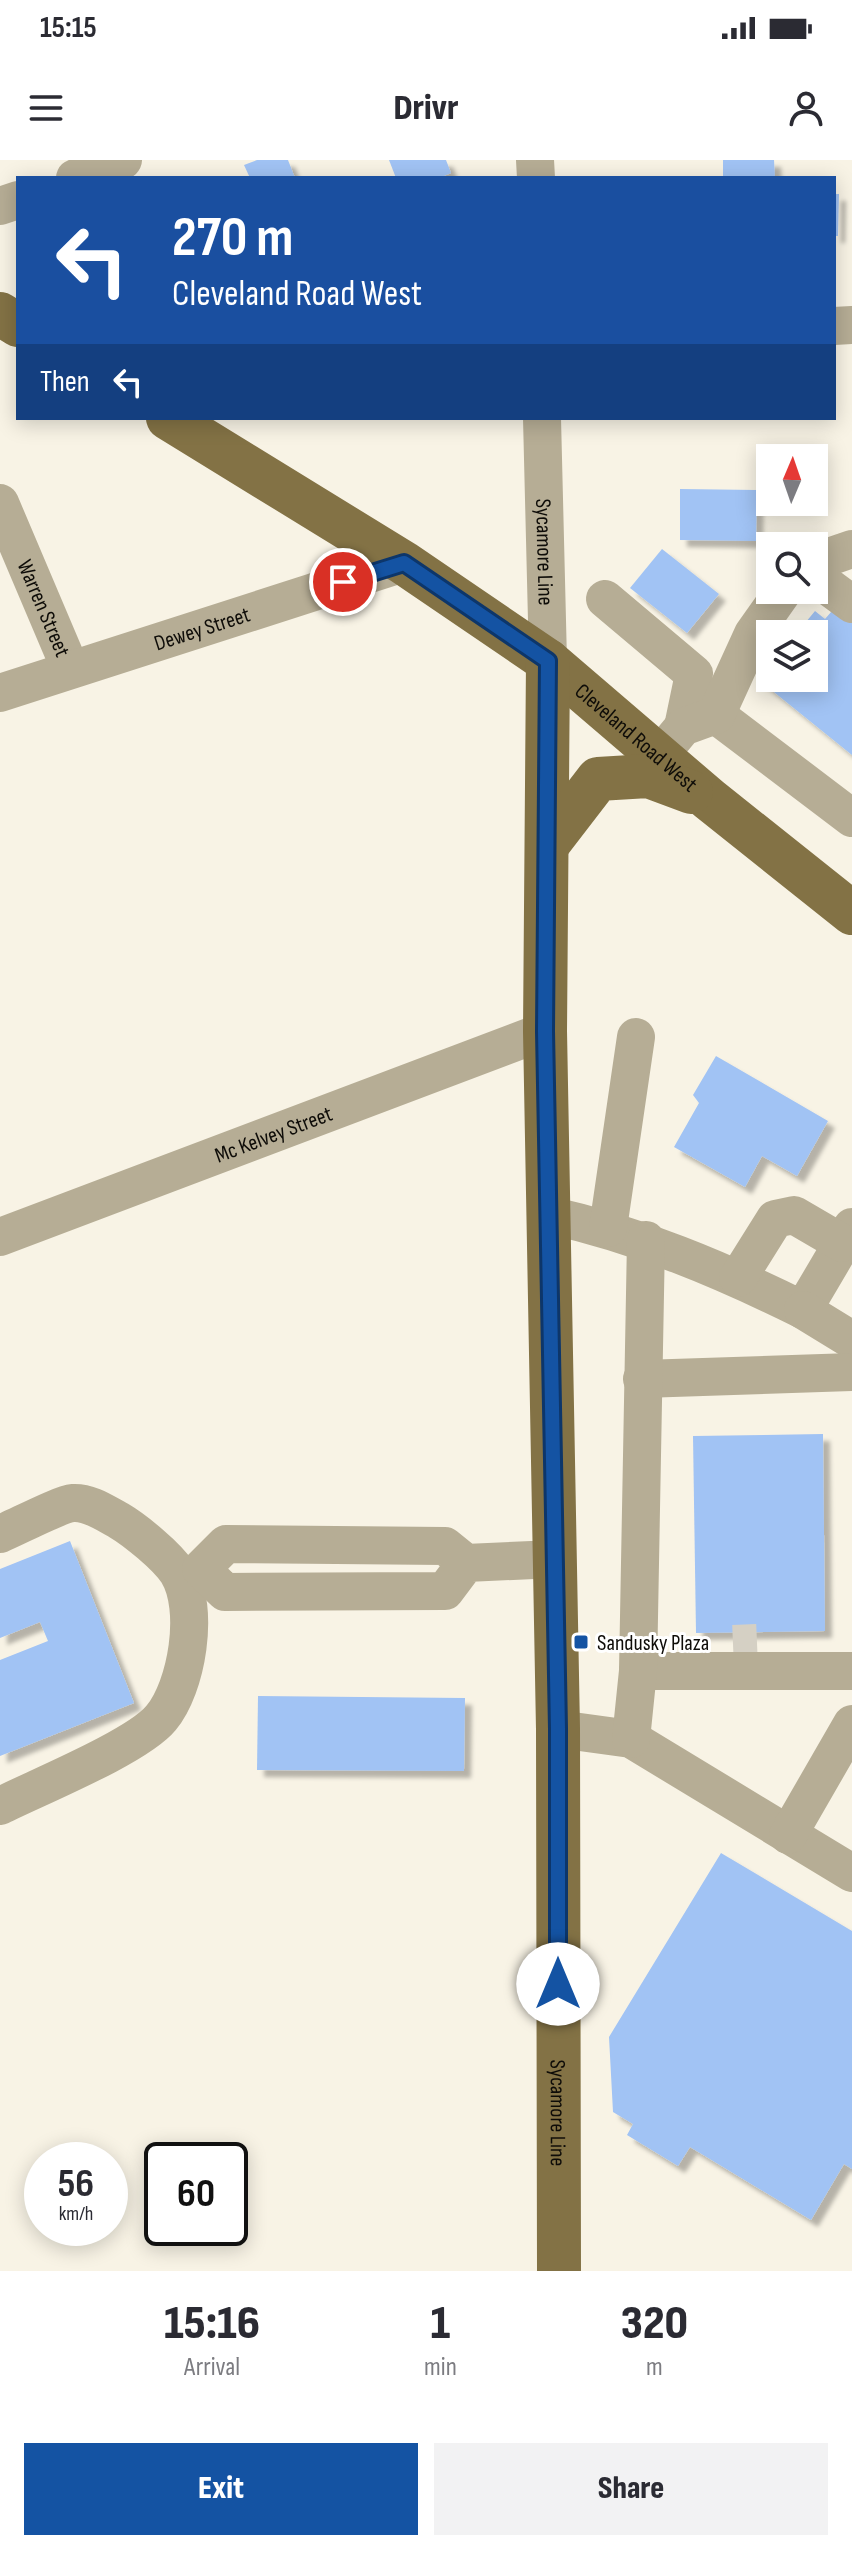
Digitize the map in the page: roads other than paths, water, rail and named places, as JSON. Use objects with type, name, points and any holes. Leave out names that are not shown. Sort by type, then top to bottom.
[{"type":"main road","name":"Cleveland Road West","points":[[171,420],[404,563],[548,661],[686,733],[709,799],[852,913]]},
{"type":"main road","name":"Sycamore Line","points":[[548,661],[545,1031],[558,1729],[559,2271]]},
{"type":"main road","points":[[548,844],[598,779],[648,776],[709,799]]},
{"type":"street","points":[[80,176],[123,160]]},
{"type":"street","name":"Sycamore Line","points":[[542,420],[548,661]]},
{"type":"street","name":"Warren Street","points":[[0,503],[70,668]]},
{"type":"street","points":[[828,557],[852,549]]},
{"type":"street","name":"Dewey Street","points":[[0,693],[404,563]]},
{"type":"street","points":[[828,586],[852,604]]},
{"type":"street","points":[[605,599],[694,674]]},
{"type":"street","points":[[686,733],[774,604]]},
{"type":"street","points":[[686,733],[694,674],[753,634]]},
{"type":"street","points":[[686,733],[852,818]]},
{"type":"street","name":"Mc Kelvey Street","points":[[0,1237],[545,1031]]},
{"type":"street","points":[[608,1228],[636,1037]]},
{"type":"street","points":[[549,1215],[646,1240],[738,1278],[803,1310],[852,1340]]},
{"type":"street","points":[[738,1278],[775,1219],[794,1215],[847,1235],[803,1310]]},
{"type":"street","points":[[631,1739],[653,1671],[642,1379],[646,1240]]},
{"type":"street","points":[[642,1379],[852,1372]]},
{"type":"street","points":[[0,1534],[72,1503],[97,1508],[132,1528],[190,1571]]},
{"type":"street","points":[[0,1806],[136,1738],[159,1721],[183,1675],[189,1637],[186,1604],[190,1571],[226,1544],[445,1546],[466,1563],[555,1559]]},
{"type":"street","points":[[653,1671],[745,1643],[787,1645],[842,1670]]},
{"type":"street","points":[[653,1671],[842,1670]]},
{"type":"street","points":[[788,1835],[852,1724]]},
{"type":"street","points":[[558,1729],[631,1739],[852,1873]]},
{"type":"tunnel","points":[[733,1644],[757,1643]]},
{"type":"place","name":"Sandusky Plaza","points":[[581,1642]]}]
